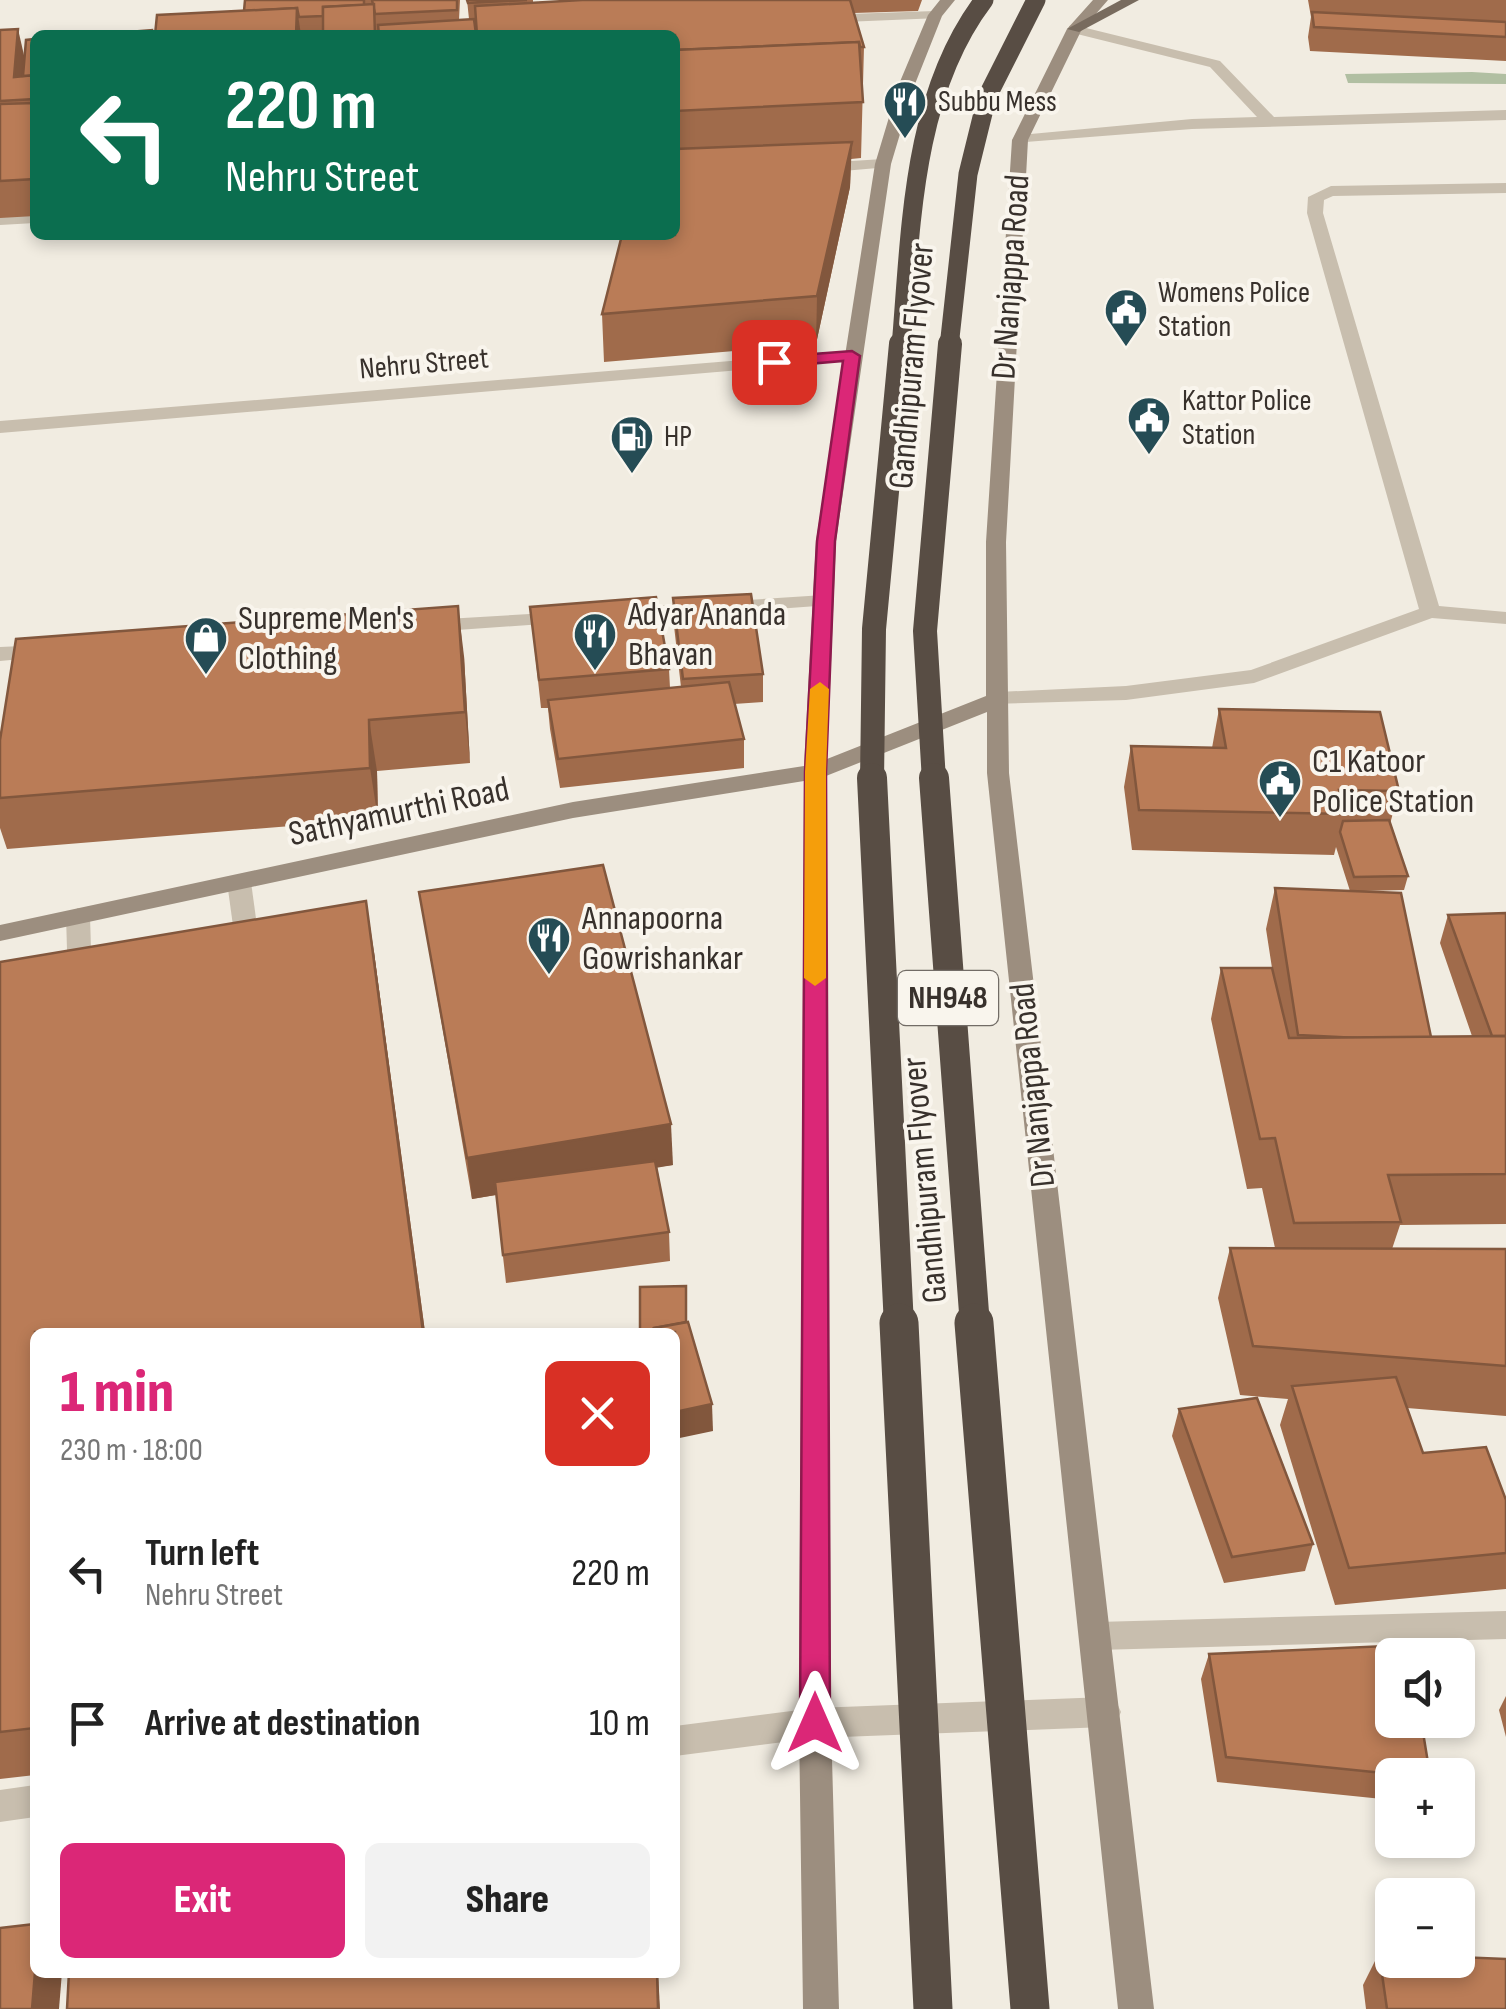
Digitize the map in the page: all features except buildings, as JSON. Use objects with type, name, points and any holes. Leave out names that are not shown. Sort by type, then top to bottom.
[{"type":"highway","name":"Gandhipuram Flyover","points":[[933,2009],[872,789],[874,628],[914,204],[935,93],[962,29],[984,0]]},
{"type":"highway","name":"Gandhipuram Flyover","points":[[1030,2009],[945,962],[925,632],[952,305],[968,174],[987,97],[1036,0]]},
{"type":"main road","points":[[1074,29],[1132,0]]},
{"type":"street","name":"Dr Nanjappa Road","points":[[1101,0],[1074,29],[1020,140],[996,542],[998,699],[1000,792],[1106,1712],[1136,2009]]},
{"type":"street","points":[[797,20],[941,8],[883,164],[826,541],[815,772],[815,1723],[821,2009]]},
{"type":"street","points":[[1074,29],[1215,64],[1270,122]]},
{"type":"street","points":[[1020,140],[1192,124],[1506,115]]},
{"type":"street","points":[[807,168],[883,164]]},
{"type":"street","points":[[1430,612],[1316,213],[1316,197],[1331,191],[1506,188]]},
{"type":"street","points":[[0,220],[30,218]]},
{"type":"street","name":"Nehru Street","points":[[0,427],[852,356]]},
{"type":"street","points":[[412,628],[824,600]]},
{"type":"street","points":[[998,699],[1126,694],[1254,676],[1430,612],[1506,618]]},
{"type":"street","points":[[0,654],[59,650]]},
{"type":"street","name":"Sathyamurthi Road","points":[[0,933],[573,810],[815,772],[998,699]]},
{"type":"street","points":[[240,882],[252,980]]},
{"type":"street","points":[[78,916],[81,1015]]},
{"type":"street","points":[[1097,1636],[1506,1625]]},
{"type":"street","points":[[680,1739],[815,1723],[1106,1712]]},
{"type":"street","points":[[0,1806],[30,1802]]},
{"type":"green space","points":[[1345,74],[1506,74],[1506,84],[1348,83]]},
{"type":"slow traffic","points":[[815,978],[815,772],[820,689]]},
{"type":"place","name":"Subbu Mess","points":[[905,140]]},
{"type":"place","name":"Womens Police Station","points":[[1126,348]]},
{"type":"place","name":"Kattor Police Station","points":[[1149,456]]},
{"type":"place","name":"HP","points":[[632,475]]},
{"type":"place","name":"Adyar Ananda Bhavan","points":[[595,672]]},
{"type":"place","name":"Supreme Men's Clothing","points":[[206,676]]},
{"type":"place","name":"C1 Katoor Police Station","points":[[1280,819]]},
{"type":"place","name":"Annapoorna Gowrishankar","points":[[549,976]]},
{"type":"route","points":[[774,362],[852,356],[826,541],[815,772],[815,1723]]}]
